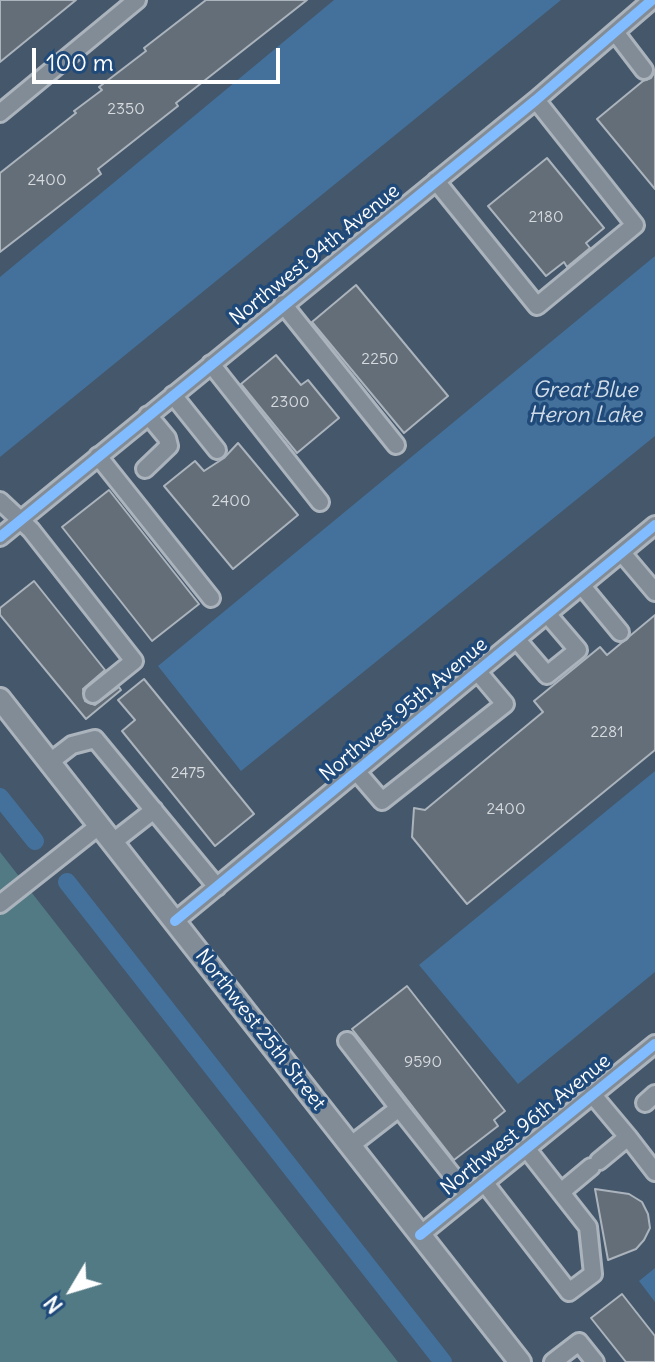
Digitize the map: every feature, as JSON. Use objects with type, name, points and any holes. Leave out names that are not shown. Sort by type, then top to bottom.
[{"type":"main road","name":"Northwest 25th Street","points":[[0,699],[520,1362]]},
{"type":"street","points":[[0,113],[137,0]]},
{"type":"street","name":"Northwest 94th Avenue","points":[[0,537],[536,100],[615,32],[652,5]]},
{"type":"street","points":[[615,32],[644,70]]},
{"type":"street","points":[[436,181],[537,306],[635,225],[536,100]]},
{"type":"street","points":[[283,304],[396,445]]},
{"type":"street","points":[[211,364],[320,502]]},
{"type":"street","points":[[173,395],[217,450]]},
{"type":"street","points":[[145,469],[169,446],[167,438],[148,415]]},
{"type":"street","points":[[98,456],[211,598]]},
{"type":"street","points":[[0,501],[31,530],[134,661],[93,694]]},
{"type":"street","name":"Northwest 95th Avenue","points":[[175,921],[655,525]]},
{"type":"street","points":[[622,553],[655,592]]},
{"type":"street","points":[[582,586],[620,632]]},
{"type":"street","points":[[517,640],[547,675],[578,650],[548,615]]},
{"type":"street","points":[[357,772],[382,801],[505,704],[478,672]]},
{"type":"street","points":[[50,762],[72,745],[95,739],[217,887]]},
{"type":"street","points":[[0,904],[107,833],[154,810]]},
{"type":"street","points":[[347,1041],[468,1195]]},
{"type":"street","name":"Northwest 96th Avenue","points":[[420,1235],[592,1094],[654,1048]]},
{"type":"street","points":[[592,1094],[655,1172]]},
{"type":"street","points":[[350,1146],[399,1108]]},
{"type":"street","points":[[561,1192],[628,1137]]},
{"type":"street","points":[[484,1182],[569,1292],[593,1274],[588,1227],[526,1148]]},
{"type":"street","points":[[553,1362],[579,1342],[595,1362]]},
{"type":"green space","points":[[0,852],[398,1362],[0,1362]]},
{"type":"water","points":[[334,0],[561,0],[0,457],[0,277]]},
{"type":"water","name":"Great Blue Heron Lake","points":[[655,256],[655,436],[241,771],[158,666]]},
{"type":"water","points":[[655,771],[655,972],[518,1084],[419,965]]},
{"type":"water","points":[[655,1268],[655,1302],[639,1281]]},
{"type":"building","points":[[0,0],[76,0],[0,62]]},
{"type":"building","points":[[206,0],[307,0],[176,103],[178,106],[98,169],[101,174],[0,252],[0,173],[76,113],[74,111],[102,90],[99,87],[146,51],[144,48]]},
{"type":"building","points":[[655,71],[655,189],[597,119],[643,81],[651,78]]},
{"type":"building","points":[[547,158],[604,228],[586,243],[590,248],[567,267],[564,262],[546,276],[488,206]]},
{"type":"building","points":[[356,285],[448,396],[404,433],[312,322]]},
{"type":"building","points":[[276,355],[301,385],[308,380],[339,418],[297,453],[241,384]]},
{"type":"building","points":[[238,443],[298,515],[233,569],[164,486],[195,461],[204,471],[224,458]]},
{"type":"building","points":[[109,490],[199,604],[152,641],[62,527]]},
{"type":"building","points":[[34,581],[105,670],[83,689],[85,701],[95,705],[119,687],[121,690],[86,719],[0,615],[0,608]]},
{"type":"building","points":[[655,615],[655,750],[467,904],[412,837],[414,808],[425,810],[543,712],[534,701],[600,647],[607,655]]},
{"type":"building","points":[[144,679],[254,814],[215,846],[122,731],[135,720],[118,700]]},
{"type":"building","points":[[407,986],[505,1111],[494,1120],[498,1126],[454,1160],[352,1029]]},
{"type":"building","points":[[595,1189],[629,1194],[642,1202],[650,1228],[636,1249],[608,1260]]},
{"type":"building","points":[[622,1294],[655,1336],[655,1362],[626,1362],[591,1318]]},
{"type":"waterway","points":[[0,797],[35,841]]},
{"type":"waterway","points":[[67,882],[443,1362]]},
{"type":"cycle path","points":[[0,537],[536,100],[652,0]]},
{"type":"cycle path","points":[[175,921],[655,525]]},
{"type":"cycle path","points":[[420,1235],[655,1044]]}]
